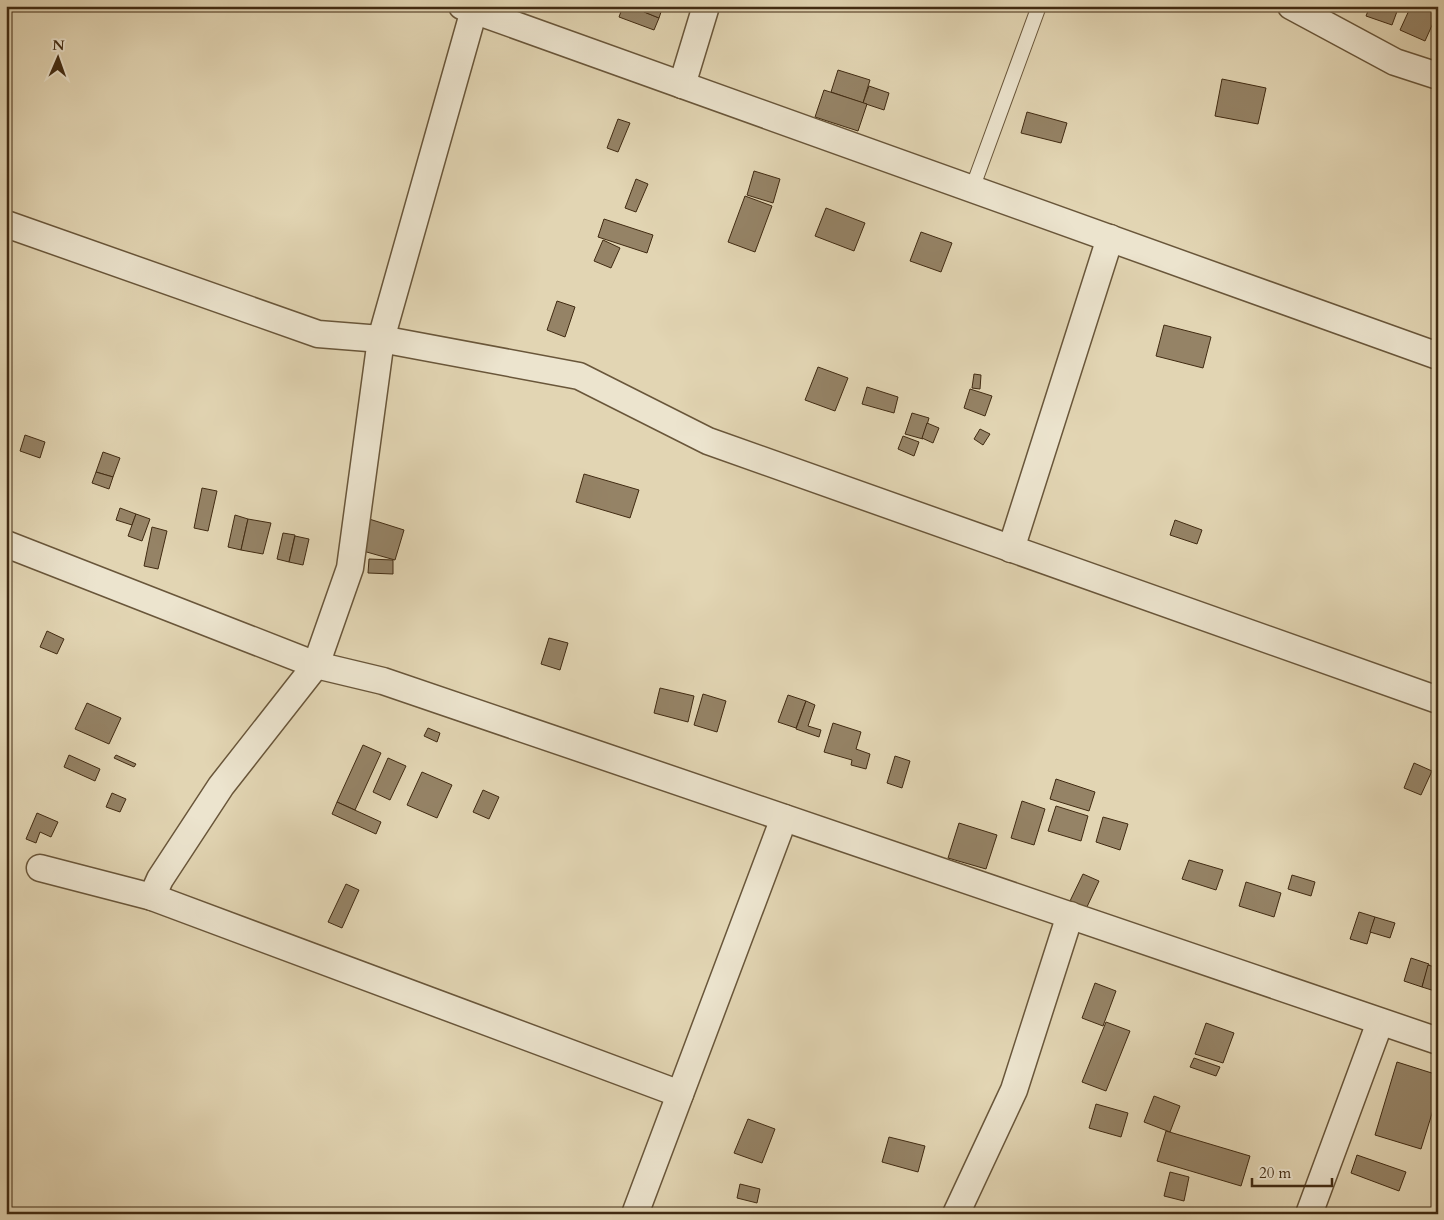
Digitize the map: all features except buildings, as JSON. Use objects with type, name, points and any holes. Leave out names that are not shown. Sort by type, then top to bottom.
[{"type":"street","points":[[682,85],[706,6]]},
{"type":"street","points":[[1291,6],[1395,62],[1438,76]]},
{"type":"street","points":[[152,897],[160,878],[221,786],[316,665],[350,568],[381,339],[468,8],[1438,356]]},
{"type":"street","points":[[6,224],[318,334],[381,339],[580,376],[708,441],[1438,700]]},
{"type":"street","points":[[1011,549],[1110,238]]},
{"type":"street","points":[[6,544],[316,665],[383,680],[1438,1041]]},
{"type":"street","points":[[635,1214],[784,818]]},
{"type":"street","points":[[40,868],[152,897],[680,1094]]},
{"type":"street","points":[[956,1214],[1014,1090],[1070,915]]},
{"type":"street","points":[[1309,1214],[1380,1022]]},
{"type":"lane","points":[[972,189],[1039,6]]}]
